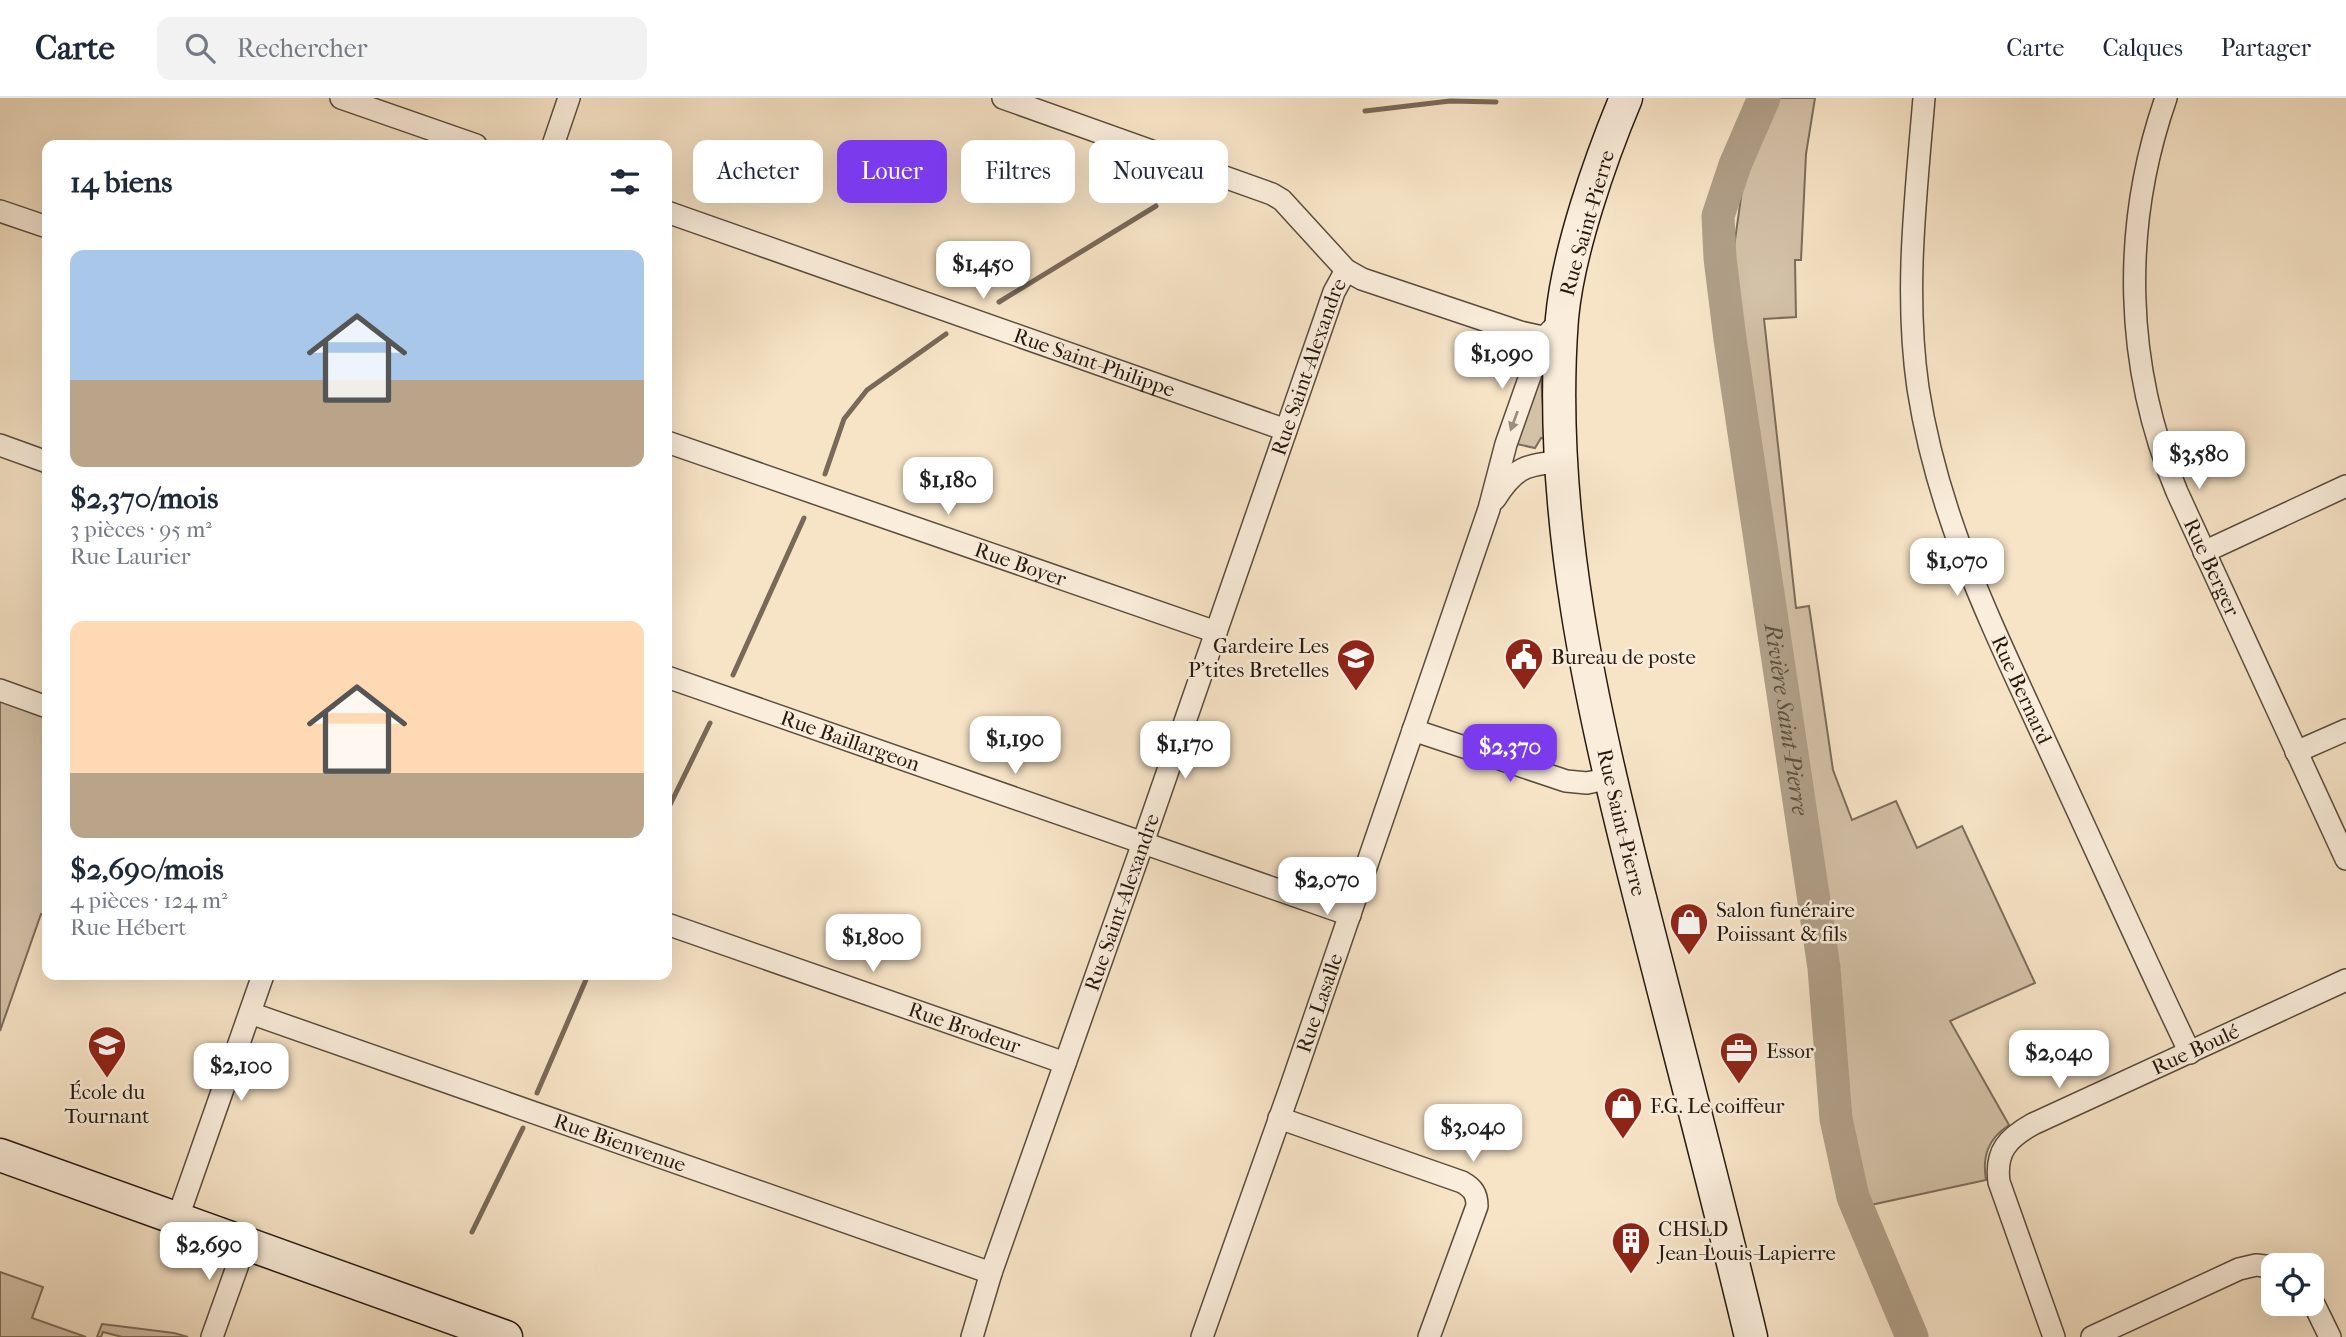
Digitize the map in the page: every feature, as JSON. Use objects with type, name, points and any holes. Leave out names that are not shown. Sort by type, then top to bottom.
[{"type":"main road","name":"Rue Saint-Pierre","points":[[1626,98],[1581,228],[1555,333],[1561,462],[1581,631],[1611,778],[1751,1337]]},
{"type":"main road","points":[[0,1155],[246,1242],[457,1328],[506,1337]]},
{"type":"street","points":[[341,98],[462,140]]},
{"type":"street","points":[[555,140],[569,98]]},
{"type":"street","points":[[1003,98],[1272,194],[1282,200],[1346,270],[1362,279],[1555,333]]},
{"type":"street","name":"Rue Bernard","points":[[1924,98],[1913,238],[1911,307],[1919,389],[1937,478],[1970,575],[2190,1053]]},
{"type":"street","name":"Rue Berger","points":[[2166,98],[2147,162],[2137,216],[2133,268],[2136,328],[2145,391],[2170,476],[2346,859]]},
{"type":"street","points":[[0,211],[42,225]]},
{"type":"street","name":"Rue Saint-Philippe","points":[[672,214],[1286,430]]},
{"type":"street","name":"Rue Saint-Alexandre","points":[[972,1337],[991,1273],[1334,292],[1346,270]]},
{"type":"street","name":"Rue Lasalle","points":[[1202,1337],[1489,509],[1506,444],[1555,333]]},
{"type":"street","name":"Rue Boyer","points":[[672,444],[1216,632]]},
{"type":"street","points":[[0,445],[42,459]]},
{"type":"street","name":"Rue Lasalle","points":[[1489,509],[1505,483],[1522,468],[1534,464],[1561,462]]},
{"type":"street","points":[[2204,552],[2346,486]]},
{"type":"street","name":"Rue Baillargeon","points":[[672,679],[1350,915]]},
{"type":"street","points":[[0,690],[42,705]]},
{"type":"street","points":[[1413,730],[1566,781],[1587,783],[1611,778]]},
{"type":"street","points":[[2296,752],[2346,730]]},
{"type":"street","name":"Rue Brodeur","points":[[672,925],[1065,1063]]},
{"type":"street","points":[[178,1217],[261,980]]},
{"type":"street","name":"Rue Boulé","points":[[2054,1337],[1999,1182],[1998,1163],[2010,1138],[2033,1124],[2346,980]]},
{"type":"street","name":"Rue Bienvenue","points":[[250,1013],[991,1273]]},
{"type":"street","points":[[1279,1118],[1462,1182],[1474,1191],[1477,1206],[1429,1337]]},
{"type":"street","points":[[212,1337],[246,1242]]},
{"type":"street","points":[[2092,1337],[2239,1269],[2261,1266]]},
{"type":"street","points":[[2320,1316],[2330,1337]]},
{"type":"shaded area","points":[[1778,98],[1815,98],[1806,154],[1801,260],[1795,260],[1796,317],[1764,319],[1796,608],[1809,606],[1833,770],[1852,820],[1896,801],[1917,848],[1962,826],[2035,983],[1950,1021],[2009,1125],[1996,1136],[1988,1149],[1986,1180],[1866,1206],[1850,1115],[1819,834],[1741,326],[1733,254],[1744,176]]},
{"type":"shaded area","points":[[1541,376],[1545,439],[1541,438],[1535,448],[1512,443]]},
{"type":"shaded area","points":[[0,700],[42,714],[42,914],[0,1031]]},
{"type":"shaded area","points":[[0,1272],[43,1287],[32,1318],[86,1337],[0,1337]]},
{"type":"shaded area","points":[[102,1324],[188,1337],[122,1337],[103,1332],[101,1337],[97,1337]]},
{"type":"waterway","name":"Rivière Saint-Pierre","points":[[1764,98],[1735,165],[1718,216],[1720,258],[1824,968],[1836,1119],[1853,1197],[1912,1337]]},
{"type":"waterway","points":[[1365,111],[1450,101],[1496,102]]},
{"type":"waterway","points":[[999,302],[1156,206]]},
{"type":"waterway","points":[[825,474],[844,419],[867,390],[946,334]]},
{"type":"waterway","points":[[733,675],[804,518]]},
{"type":"waterway","points":[[672,801],[710,723]]},
{"type":"waterway","points":[[537,1093],[586,980]]},
{"type":"waterway","points":[[472,1232],[523,1128]]},
{"type":"place","name":"Bureau de poste","points":[[1524,691]]},
{"type":"place","name":"Gardeire Les P'tites Bretelles","points":[[1356,692]]},
{"type":"place","name":"Salon funéraire Poiissant & fils","points":[[1689,956]]},
{"type":"place","name":"École du Tournant","points":[[107,1079]]},
{"type":"place","name":"Essor","points":[[1739,1085]]},
{"type":"place","name":"F.G. Le coiffeur","points":[[1623,1140]]},
{"type":"place","name":"CHSLD Jean-Louis-Lapierre","points":[[1631,1275]]}]
